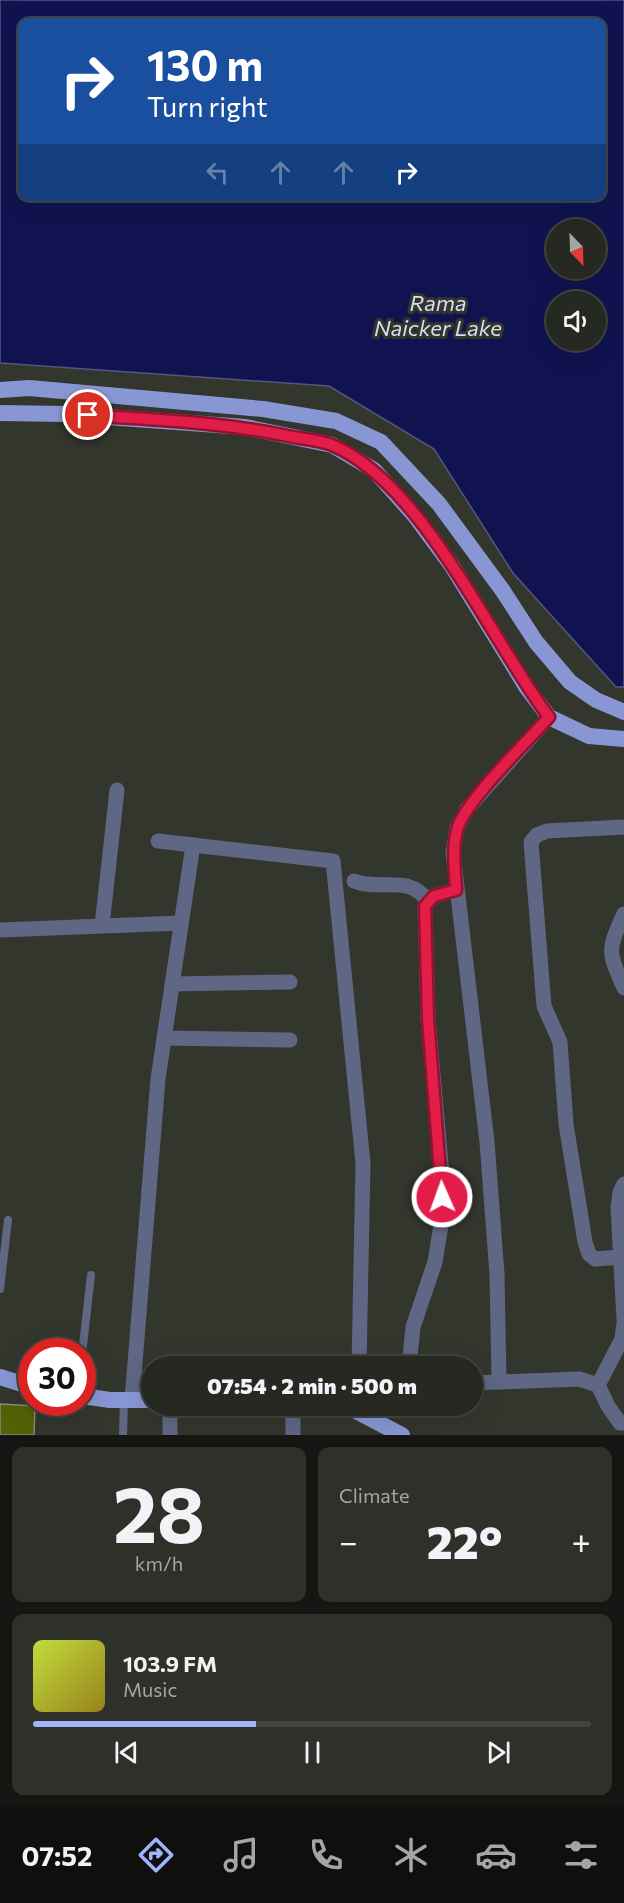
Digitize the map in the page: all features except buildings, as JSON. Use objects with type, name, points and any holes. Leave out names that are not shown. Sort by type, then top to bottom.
[{"type":"main road","points":[[0,390],[29,388],[263,409],[336,421],[381,442],[439,504],[503,591],[536,642],[570,682],[596,700],[624,712]]},
{"type":"main road","points":[[0,412],[245,426],[332,445],[374,470],[415,516],[452,566],[527,688],[549,717],[589,736],[624,739]]},
{"type":"main road","points":[[0,1377],[18,1383]]},
{"type":"main road","points":[[96,1397],[141,1400]]},
{"type":"main road","points":[[367,1416],[402,1435]]},
{"type":"street","points":[[499,1382],[497,1274],[487,1142],[453,853],[457,828],[467,808],[549,717]]},
{"type":"street","points":[[102,926],[117,790]]},
{"type":"street","points":[[621,1257],[595,1259],[589,1254],[585,1242],[566,1124],[560,1042],[544,1006],[531,842],[537,835],[547,831],[624,827]]},
{"type":"street","points":[[158,842],[333,861],[363,1163],[359,1356]]},
{"type":"street","points":[[128,1400],[154,1113],[193,845]]},
{"type":"street","points":[[354,881],[406,885],[421,891],[428,901]]},
{"type":"street","points":[[410,1356],[413,1327],[435,1262],[442,1219],[442,1175],[428,1019],[425,906],[434,896],[456,890]]},
{"type":"street","points":[[624,914],[611,943],[610,952],[624,988]]},
{"type":"street","points":[[0,930],[181,923]]},
{"type":"street","points":[[172,984],[290,982]]},
{"type":"street","points":[[164,1038],[290,1040]]},
{"type":"street","points":[[624,1184],[620,1192],[618,1207],[624,1319]]},
{"type":"street","points":[[598,1385],[622,1339],[624,1323]]},
{"type":"street","points":[[483,1383],[579,1378],[598,1385],[608,1406],[620,1423],[624,1423]]},
{"type":"street","points":[[170,1416],[170,1435]]},
{"type":"street","points":[[293,1416],[293,1435]]},
{"type":"lane","points":[[0,1289],[8,1220]]},
{"type":"lane","points":[[84,1338],[91,1275]]},
{"type":"lane","points":[[123,1435],[128,1400]]},
{"type":"water","name":"Rama Naicker Lake","points":[[0,0],[624,0],[624,687],[616,687],[513,573],[434,449],[329,386],[0,363]]},
{"type":"route","points":[[88,415],[245,426],[332,445],[374,470],[415,516],[452,566],[527,688],[549,717],[467,808],[457,828],[453,853],[456,890],[434,896],[425,906],[428,1019],[442,1197]]}]
